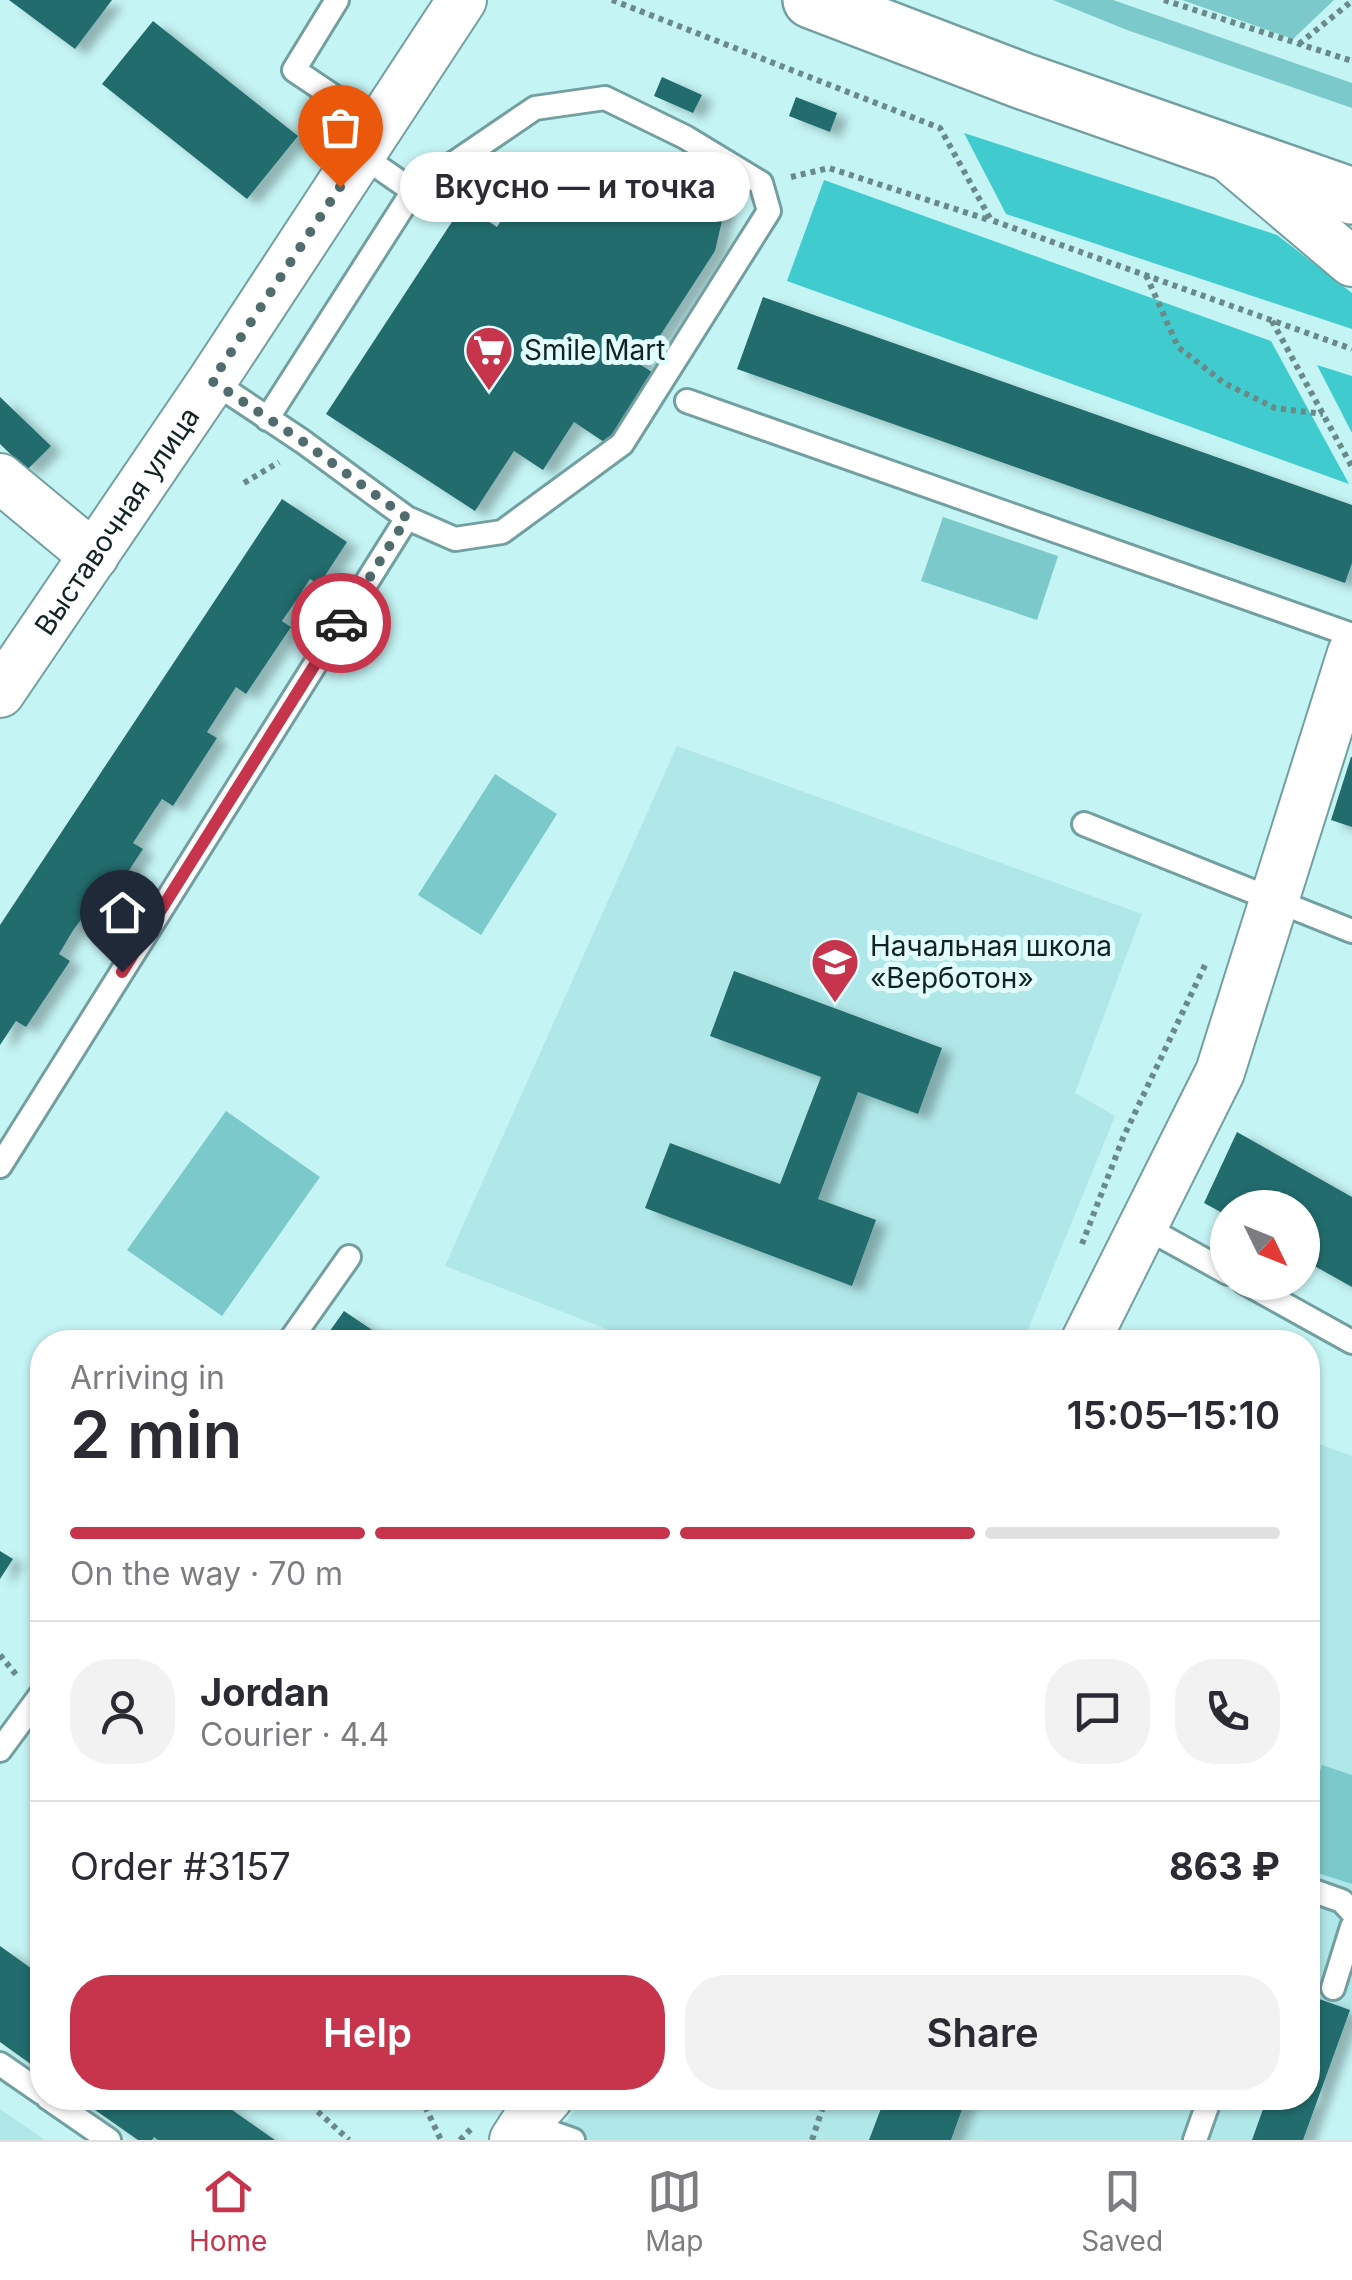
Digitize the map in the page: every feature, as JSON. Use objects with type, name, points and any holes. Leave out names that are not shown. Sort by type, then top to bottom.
[{"type":"main road","points":[[811,0],[1023,81],[1352,196]]},
{"type":"street","name":"Выставочная улица","points":[[0,693],[212,381],[462,0]]},
{"type":"street","points":[[1218,149],[1352,262]]},
{"type":"street","points":[[0,478],[94,556]]},
{"type":"street","points":[[1091,1330],[1220,1072],[1352,653]]},
{"type":"lane","points":[[337,0],[294,70],[370,141],[413,191]]},
{"type":"lane","points":[[212,381],[266,419],[302,441],[407,518],[455,539],[502,532],[622,444],[769,211],[761,183],[685,137],[605,98],[535,108],[413,191],[266,419]]},
{"type":"lane","points":[[687,401],[1352,636]]},
{"type":"lane","points":[[0,1166],[407,518]]},
{"type":"lane","points":[[1084,824],[1352,931]]},
{"type":"lane","points":[[1143,1226],[1210,1264]]},
{"type":"lane","points":[[297,1330],[349,1257]]},
{"type":"lane","points":[[1276,1300],[1352,1342]]},
{"type":"lane","points":[[0,1750],[30,1709]]},
{"type":"lane","points":[[1320,1893],[1342,1901],[1352,1912]]},
{"type":"lane","points":[[1333,1988],[1352,1927]]},
{"type":"lane","points":[[0,2064],[30,2084]]},
{"type":"lane","points":[[67,2110],[109,2140]]},
{"type":"lane","points":[[1195,2140],[1206,2110]]},
{"type":"lane","points":[[529,2120],[573,2140]]},
{"type":"path","points":[[612,0],[940,128],[990,220]]},
{"type":"path","points":[[1164,0],[1352,61]]},
{"type":"path","points":[[1299,44],[1352,1]]},
{"type":"path","points":[[761,183],[828,168],[990,220],[1352,349]]},
{"type":"path","points":[[1146,275],[1178,346],[1224,383],[1275,408],[1323,414]]},
{"type":"path","points":[[1272,320],[1352,467]]},
{"type":"path","points":[[1082,1244],[1123,1138],[1210,954]]},
{"type":"path","points":[[317,2110],[349,2140]]},
{"type":"path","points":[[427,2110],[441,2140]]},
{"type":"path","points":[[812,2140],[822,2110]]},
{"type":"shaded area","points":[[1053,0],[1113,0],[1352,83],[1352,108],[1127,30]]},
{"type":"shaded area","points":[[1182,0],[1334,0],[1293,39]]},
{"type":"shaded area","points":[[964,133],[1277,235],[1352,293],[1352,329],[1006,214]]},
{"type":"shaded area","points":[[824,180],[1271,341],[1349,484],[787,281]]},
{"type":"shaded area","points":[[1317,365],[1352,376],[1352,433]]},
{"type":"shaded area","points":[[943,517],[1058,556],[1037,620],[921,581]]},
{"type":"shaded area","name":"Начальная школа «Верботон»","points":[[677,746],[1142,914],[1075,1093],[1115,1116],[1028,1330],[609,1330],[445,1266]]},
{"type":"shaded area","points":[[495,774],[557,814],[481,935],[418,895]]},
{"type":"shaded area","points":[[226,1111],[320,1177],[222,1316],[127,1250]]},
{"type":"shaded area","points":[[1320,1444],[1352,1456],[1352,2005],[1320,2093]]},
{"type":"shaded area","points":[[1322,1765],[1352,1775],[1352,1884],[1320,1874]]},
{"type":"shaded area","points":[[0,2109],[45,2140],[0,2140]]},
{"type":"shaded area","points":[[575,2110],[1314,2110],[1303,2140],[551,2140]]},
{"type":"building","points":[[9,0],[112,0],[75,49]]},
{"type":"building","points":[[153,21],[298,136],[247,199],[102,84]]},
{"type":"building","points":[[662,77],[702,95],[693,113],[654,96]]},
{"type":"building","points":[[796,97],[837,113],[830,132],[789,116]]},
{"type":"building","name":"Smile Mart","points":[[657,164],[725,208],[715,251],[641,365],[652,372],[607,444],[574,422],[543,470],[514,451],[475,511],[326,414],[463,205],[497,227],[516,197],[546,217],[566,186],[594,204],[613,174],[639,191]]},
{"type":"building","points":[[763,297],[1352,505],[1352,563],[1345,583],[737,369]]},
{"type":"building","points":[[0,397],[51,446],[27,470],[0,444]]},
{"type":"building","points":[[282,499],[347,542],[319,585],[310,579],[282,621],[291,627],[246,694],[236,687],[207,732],[217,738],[173,806],[162,799],[148,820],[133,843],[143,849],[98,918],[87,911],[72,932],[59,954],[70,961],[26,1027],[16,1021],[0,1045],[0,925]]},
{"type":"building","points":[[1352,757],[1352,827],[1331,820]]},
{"type":"building","points":[[734,971],[942,1048],[918,1114],[858,1092],[818,1199],[876,1220],[852,1286],[645,1208],[670,1143],[780,1184],[821,1077],[710,1036]]},
{"type":"building","points":[[1237,1132],[1352,1197],[1352,1287],[1320,1269],[1320,1190],[1210,1190]]},
{"type":"building","points":[[344,1311],[372,1330],[331,1330]]},
{"type":"building","points":[[0,1551],[13,1559],[0,1579]]},
{"type":"building","points":[[0,1946],[30,1967],[30,2063],[0,2042]]},
{"type":"building","points":[[1320,1999],[1350,2010],[1320,2093]]},
{"type":"building","points":[[95,2110],[232,2110],[275,2140],[154,2137],[138,2140]]},
{"type":"building","points":[[880,2110],[962,2110],[951,2140],[869,2140]]},
{"type":"building","points":[[1263,2110],[1314,2110],[1303,2140],[1252,2140]]},
{"type":"way so far","points":[[340,187],[212,381],[407,518],[341,623]]},
{"type":"place","name":"Вкусно — и точка","points":[[340,187]]},
{"type":"place","name":"Smile Mart","points":[[489,392]]},
{"type":"place","name":"Начальная школа «Верботон»","points":[[835,1004]]},
{"type":"route","points":[[122,972],[341,623]]}]
